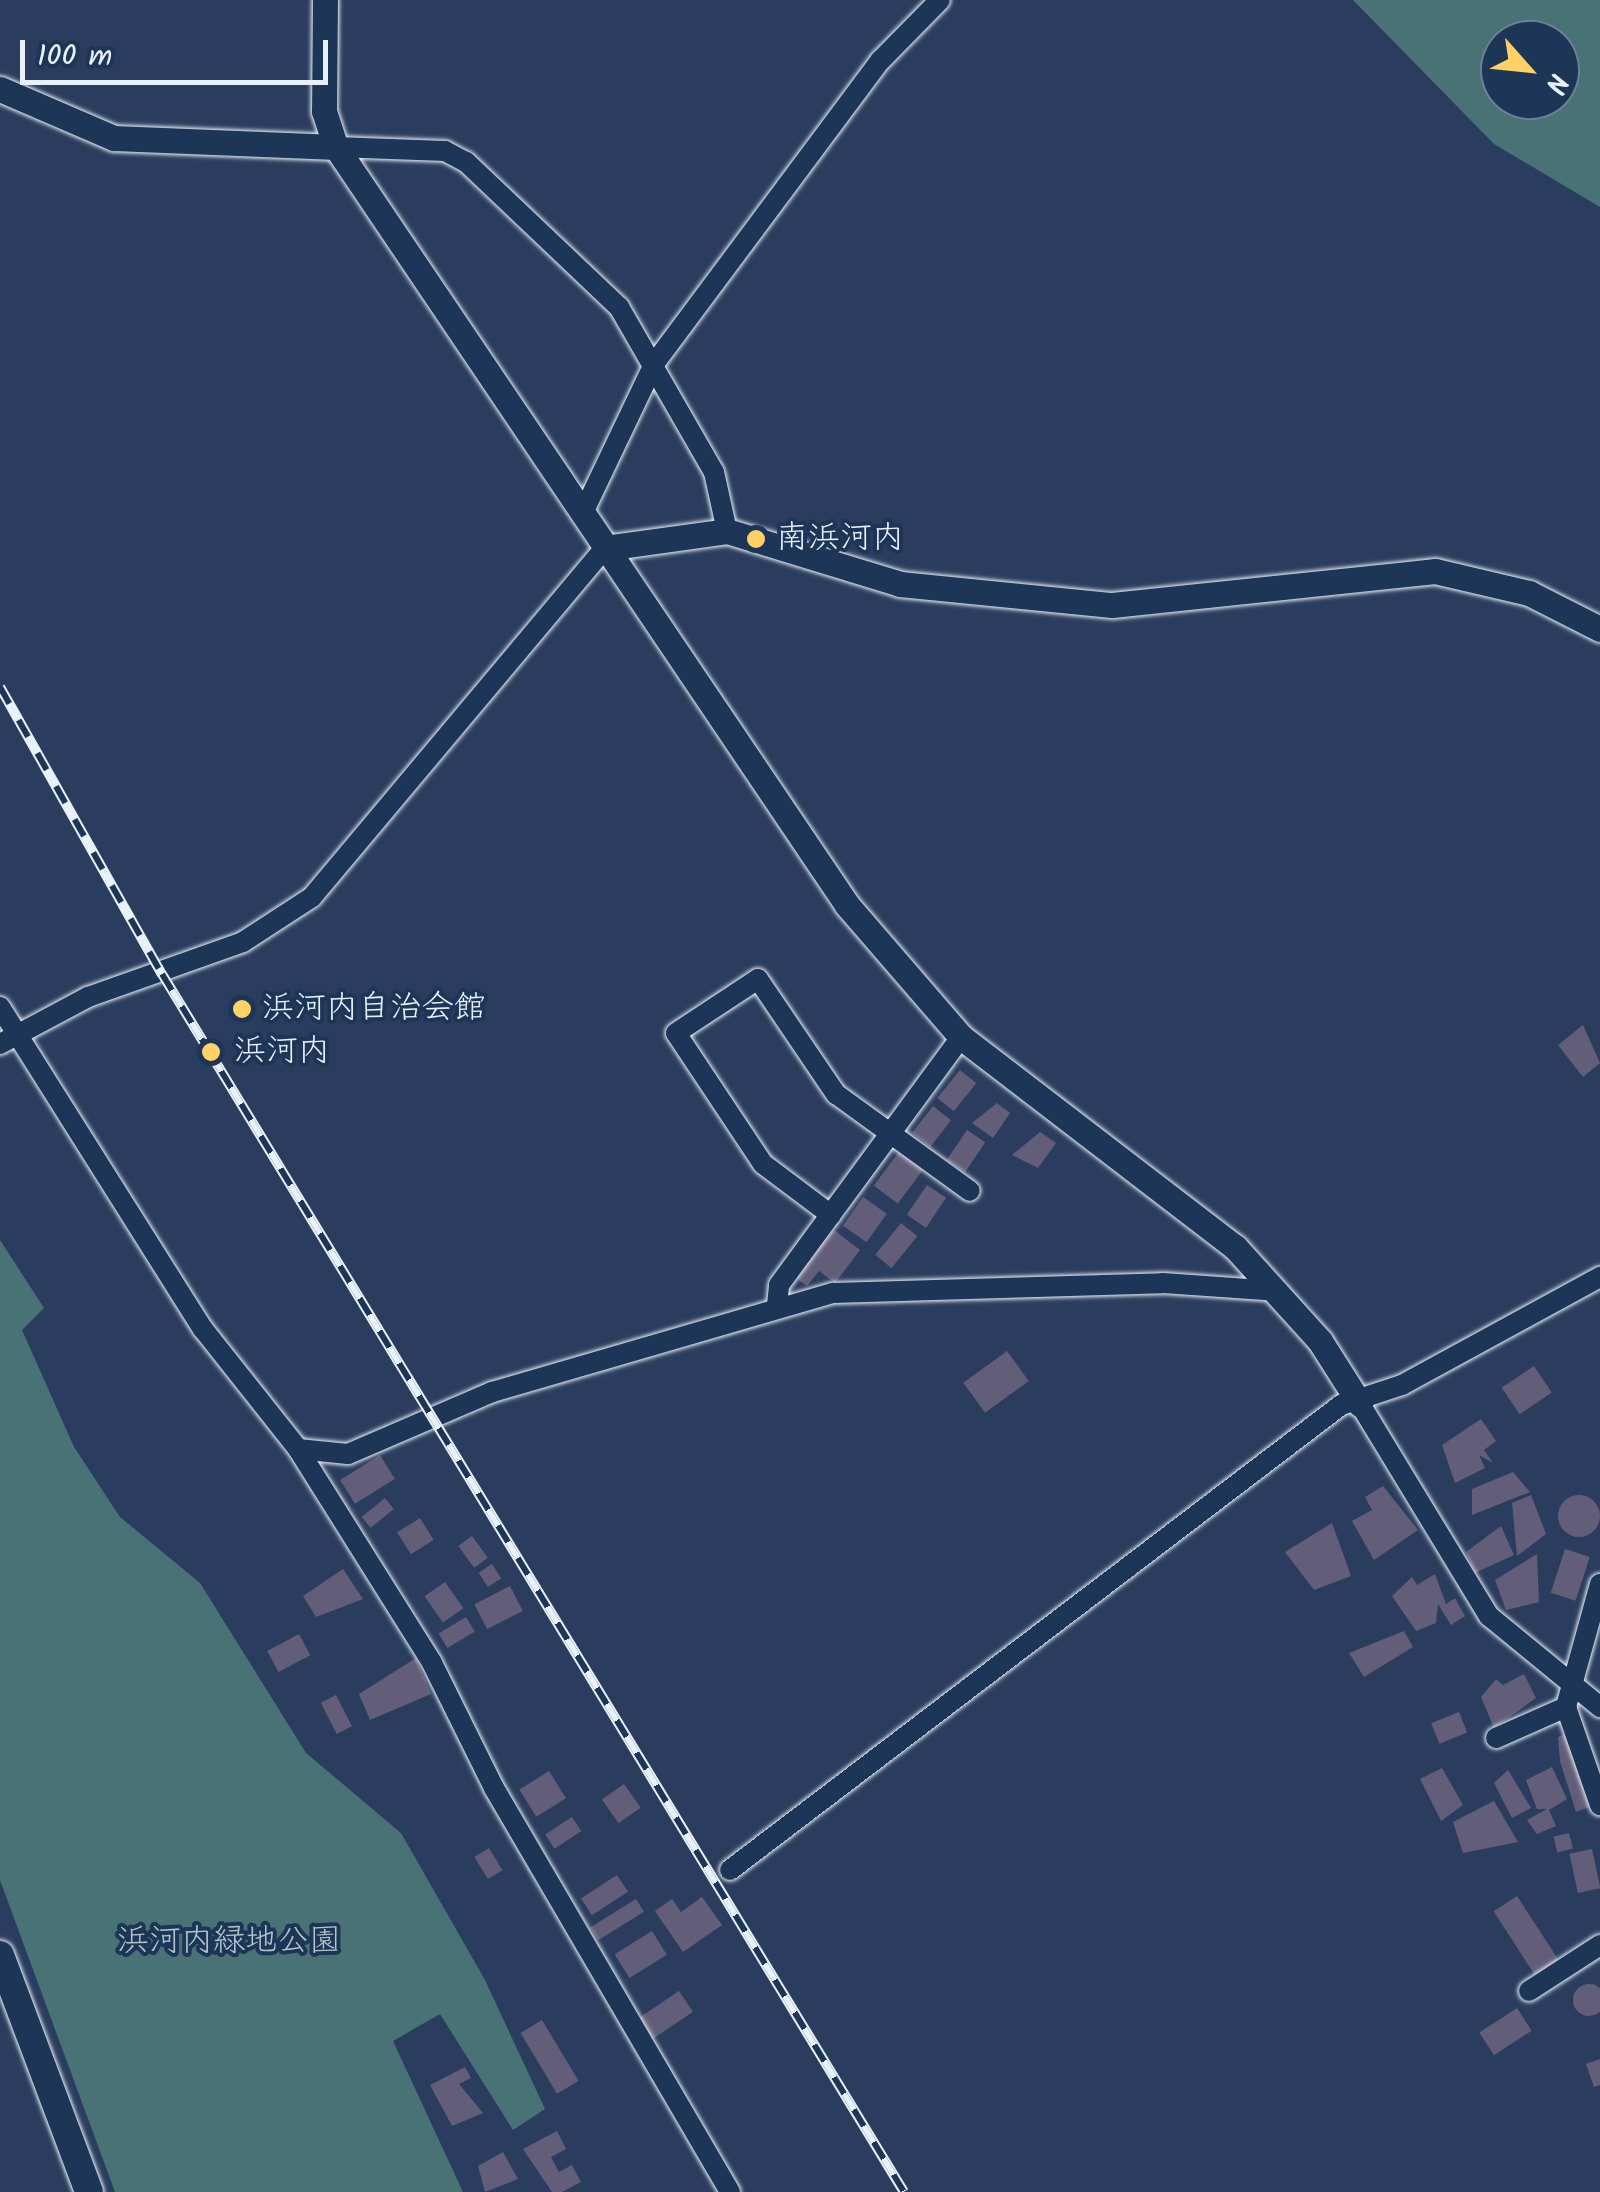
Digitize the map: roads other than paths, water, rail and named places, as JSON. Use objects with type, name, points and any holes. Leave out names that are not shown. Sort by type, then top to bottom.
[{"type":"main road","points":[[0,1954],[89,2192]]},
{"type":"street","points":[[325,0],[324,111],[336,147],[847,905],[960,1037],[1186,1206],[1276,1291],[1360,1404],[1479,1603],[1600,1707]]},
{"type":"street","points":[[582,515],[654,364],[881,60],[940,0]]},
{"type":"street","points":[[0,88],[114,138],[445,150],[466,162],[619,307],[714,472],[727,531]]},
{"type":"street","points":[[8,1040],[88,997],[243,942],[312,897],[604,548],[727,531],[900,584],[1040,602],[1182,601],[1435,572],[1529,592],[1600,629]]},
{"type":"street","points":[[830,1215],[763,1164],[676,1033],[758,979],[836,1094],[970,1191]]},
{"type":"street","points":[[0,1007],[8,1040],[203,1329],[298,1449],[432,1663],[494,1788],[730,2192]]},
{"type":"street","points":[[777,1305],[779,1284],[960,1037]]},
{"type":"street","points":[[730,1870],[1340,1405],[1360,1404],[1600,1277]]},
{"type":"street","points":[[298,1449],[348,1454],[492,1392],[722,1330],[777,1305],[894,1286],[1276,1291]]},
{"type":"street","points":[[1600,1584],[1566,1707],[1600,1805]]},
{"type":"street","points":[[1496,1738],[1566,1707]]},
{"type":"street","points":[[1529,1991],[1600,1945]]},
{"type":"railway","points":[[0,687],[162,974],[904,2192]]},
{"type":"place","name":"南浜河内","points":[[756,539]]},
{"type":"place","name":"浜河内自治会館","points":[[242,1009]]},
{"type":"place","name":"浜河内","points":[[211,1052]]},
{"type":"park label","name":"浜河内緑地公園","points":[[229,1942]]}]
